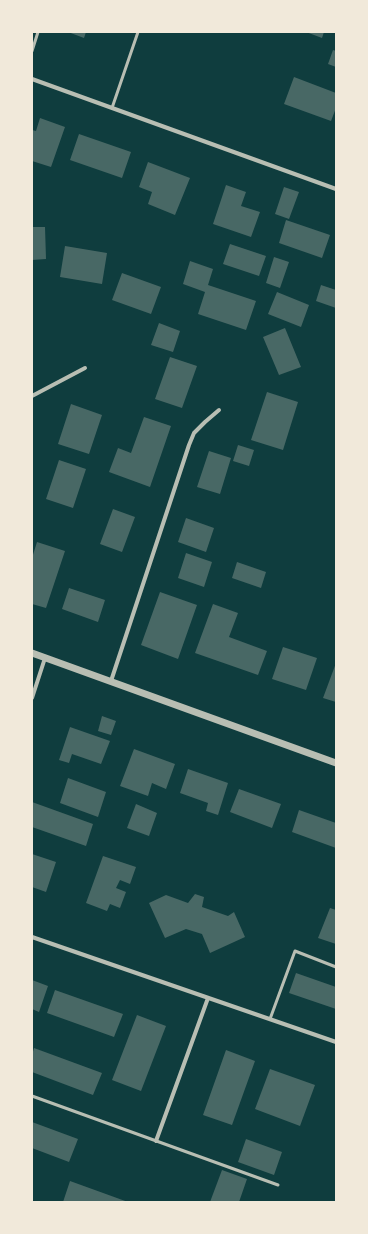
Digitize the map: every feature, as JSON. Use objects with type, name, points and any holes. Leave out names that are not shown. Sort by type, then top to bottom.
[{"type":"street","points":[[32,79],[336,189]]},
{"type":"street","points":[[32,396],[85,368]]},
{"type":"street","points":[[111,681],[189,445],[194,433],[219,410]]},
{"type":"street","points":[[32,653],[336,763]]},
{"type":"street","points":[[32,698],[45,658]]},
{"type":"street","points":[[32,936],[336,1042]]},
{"type":"street","points":[[156,1141],[208,998]]},
{"type":"lane","points":[[32,52],[38,32]]},
{"type":"lane","points":[[112,108],[138,32]]},
{"type":"lane","points":[[270,1020],[295,951],[336,967]]},
{"type":"lane","points":[[32,1096],[278,1185]]},
{"type":"building","points":[[68,32],[86,32],[84,38]]},
{"type":"building","points":[[306,32],[324,32],[322,38]]},
{"type":"building","points":[[333,50],[336,51],[336,67],[328,64]]},
{"type":"building","points":[[294,77],[336,93],[336,108],[331,121],[284,104]]},
{"type":"building","points":[[40,118],[65,127],[51,167],[32,161],[32,130],[36,131]]},
{"type":"building","points":[[79,134],[131,152],[122,178],[70,160]]},
{"type":"building","points":[[148,162],[190,178],[175,215],[148,204],[152,192],[139,187]]},
{"type":"building","points":[[226,185],[246,192],[241,206],[260,212],[251,237],[213,224]]},
{"type":"building","points":[[284,187],[299,192],[289,219],[275,214]]},
{"type":"building","points":[[286,220],[330,235],[322,258],[279,243]]},
{"type":"building","points":[[32,227],[45,227],[46,259],[32,260]]},
{"type":"building","points":[[230,244],[266,256],[259,276],[223,264]]},
{"type":"building","points":[[65,246],[107,253],[102,284],[60,277]]},
{"type":"building","points":[[274,257],[289,262],[280,288],[266,283]]},
{"type":"building","points":[[190,261],[213,269],[208,285],[256,301],[246,330],[198,314],[205,292],[183,284]]},
{"type":"building","points":[[122,273],[161,287],[151,314],[112,300]]},
{"type":"building","points":[[321,285],[336,290],[336,308],[316,301]]},
{"type":"building","points":[[277,292],[309,305],[301,327],[268,314]]},
{"type":"building","points":[[159,323],[180,331],[173,352],[151,345]]},
{"type":"building","points":[[285,328],[301,367],[279,375],[263,337]]},
{"type":"building","points":[[170,357],[197,366],[182,408],[155,399]]},
{"type":"building","points":[[267,392],[298,402],[283,450],[251,440]]},
{"type":"building","points":[[71,404],[102,415],[89,454],[58,444]]},
{"type":"building","points":[[144,417],[171,426],[150,487],[109,472],[118,448],[131,453]]},
{"type":"building","points":[[238,445],[254,450],[249,466],[233,461]]},
{"type":"building","points":[[209,451],[231,458],[220,494],[197,487]]},
{"type":"building","points":[[59,460],[86,469],[73,508],[46,499]]},
{"type":"building","points":[[113,509],[135,517],[122,552],[100,544]]},
{"type":"building","points":[[186,518],[214,528],[206,552],[178,542]]},
{"type":"building","points":[[37,542],[65,551],[46,608],[32,604],[32,558]]},
{"type":"building","points":[[186,553],[212,562],[204,587],[178,578]]},
{"type":"building","points":[[237,562],[266,572],[261,588],[232,578]]},
{"type":"building","points":[[69,588],[105,600],[98,622],[62,609]]},
{"type":"building","points":[[160,592],[197,605],[178,659],[141,645]]},
{"type":"building","points":[[213,604],[238,613],[229,637],[267,651],[258,675],[195,653]]},
{"type":"building","points":[[283,647],[317,658],[306,690],[272,679]]},
{"type":"building","points":[[336,663],[336,702],[323,698]]},
{"type":"building","points":[[102,716],[116,721],[111,735],[98,731]]},
{"type":"building","points":[[70,727],[110,741],[101,764],[72,754],[69,763],[59,760]]},
{"type":"building","points":[[134,749],[175,764],[166,789],[152,783],[148,796],[120,786]]},
{"type":"building","points":[[188,769],[228,783],[218,815],[206,811],[208,803],[180,793]]},
{"type":"building","points":[[68,778],[106,792],[98,817],[60,803]]},
{"type":"building","points":[[239,789],[281,804],[272,828],[230,812]]},
{"type":"building","points":[[32,802],[93,824],[86,846],[32,827]]},
{"type":"building","points":[[136,804],[157,813],[149,836],[127,828]]},
{"type":"building","points":[[299,810],[336,823],[336,848],[292,832]]},
{"type":"building","points":[[32,854],[56,862],[46,892],[32,887]]},
{"type":"building","points":[[103,856],[136,867],[130,884],[120,880],[116,888],[126,892],[120,908],[110,904],[107,911],[86,903]]},
{"type":"building","points":[[195,894],[204,897],[202,907],[228,916],[234,912],[245,937],[210,953],[202,934],[186,929],[165,938],[149,903],[166,895],[188,903]]},
{"type":"building","points":[[330,908],[336,910],[336,944],[318,938]]},
{"type":"building","points":[[296,973],[336,987],[336,1009],[289,993]]},
{"type":"building","points":[[32,980],[48,986],[39,1012],[32,1009]]},
{"type":"building","points":[[55,990],[123,1014],[114,1037],[47,1013]]},
{"type":"building","points":[[137,1015],[166,1026],[141,1091],[112,1080]]},
{"type":"building","points":[[34,1048],[102,1073],[93,1095],[32,1072],[32,1055]]},
{"type":"building","points":[[226,1050],[255,1061],[232,1125],[203,1115]]},
{"type":"building","points":[[270,1069],[315,1085],[300,1126],[255,1109]]},
{"type":"building","points":[[32,1122],[78,1139],[69,1162],[32,1148]]},
{"type":"building","points":[[246,1139],[282,1152],[274,1175],[238,1162]]},
{"type":"building","points":[[222,1170],[247,1179],[239,1202],[210,1202]]},
{"type":"building","points":[[70,1181],[128,1202],[63,1202]]}]
